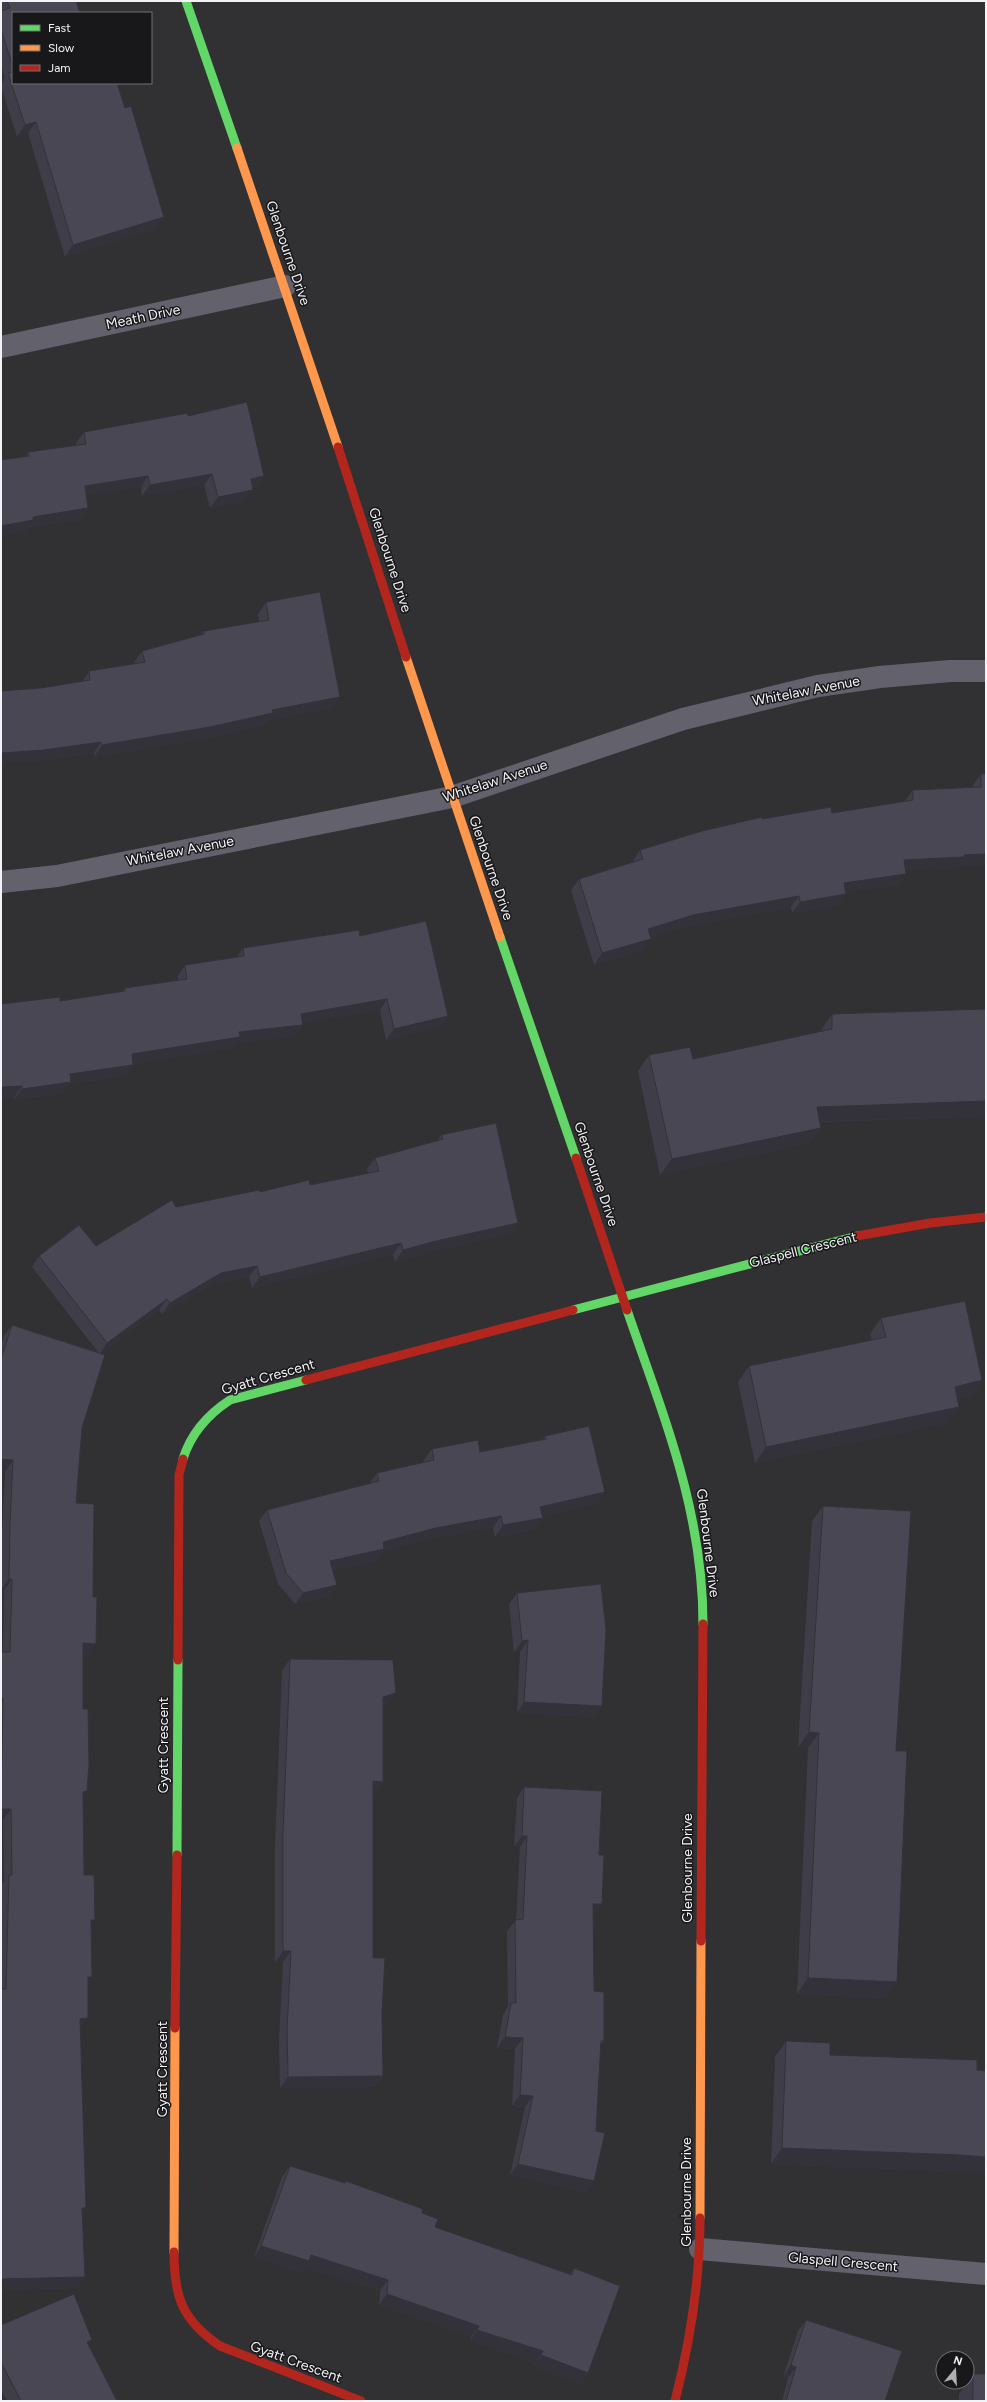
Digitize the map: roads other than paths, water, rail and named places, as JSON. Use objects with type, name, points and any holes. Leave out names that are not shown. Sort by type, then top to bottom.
[{"type":"street","name":"Glenbourne Drive","points":[[186,1],[285,286],[452,797],[683,1472],[691,1504],[701,1575],[700,2249],[684,2366],[675,2401]]},
{"type":"street","name":"Meath Drive","points":[[1,347],[285,286]]},
{"type":"street","name":"Whitelaw Avenue","points":[[1,882],[57,876],[452,797],[683,719],[818,686],[880,677],[950,671],[986,671]]},
{"type":"street","name":"Glaspell Crescent","points":[[623,1297],[838,1240],[904,1225],[947,1219],[986,1217]]},
{"type":"street","name":"Gyatt Crescent","points":[[362,2401],[220,2346],[204,2336],[192,2324],[177,2298],[174,2257],[179,1483],[182,1458],[194,1430],[216,1408],[230,1400],[623,1297]]},
{"type":"street","name":"Glaspell Crescent","points":[[700,2249],[986,2274]]}]
